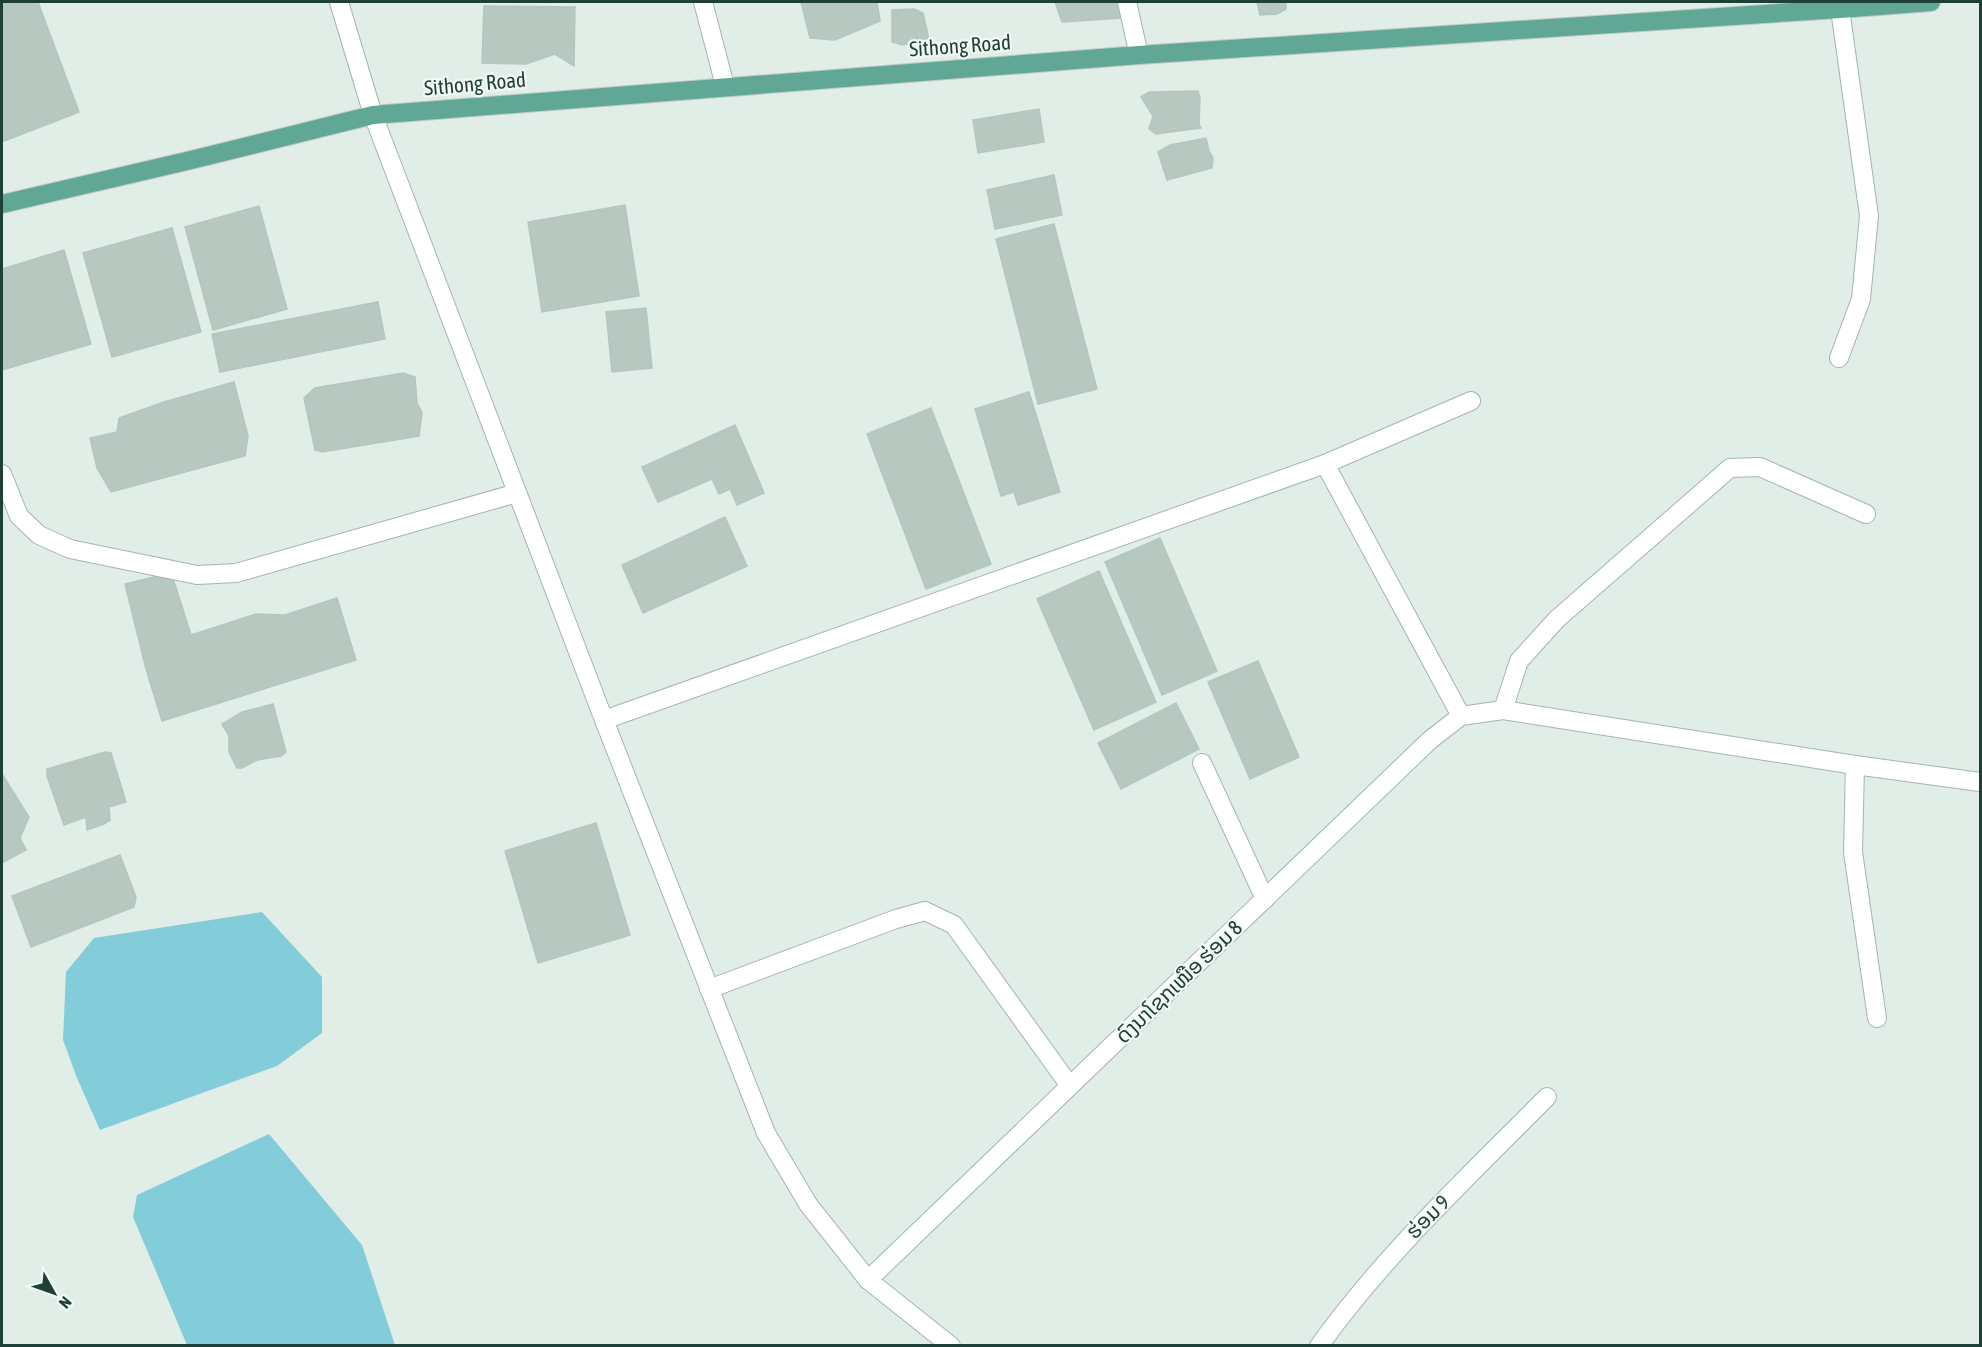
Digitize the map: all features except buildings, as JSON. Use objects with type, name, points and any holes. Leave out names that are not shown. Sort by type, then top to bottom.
[{"type":"main road","name":"Sithong Road","points":[[2,204],[373,115],[1139,55],[1840,5],[1931,2]]},
{"type":"street","points":[[339,2],[373,115],[604,720],[766,1133],[808,1204],[868,1280],[951,1346]]},
{"type":"street","points":[[703,2],[725,86]]},
{"type":"street","points":[[1127,2],[1139,55]]},
{"type":"street","points":[[1839,358],[1862,299],[1869,216],[1840,5]]},
{"type":"street","points":[[604,720],[1325,464],[1471,401]]},
{"type":"street","points":[[1325,464],[1461,716]]},
{"type":"street","points":[[1503,710],[1519,661],[1557,619],[1730,468],[1760,467],[1866,514]]},
{"type":"street","points":[[2,474],[20,516],[39,535],[70,549],[197,575],[236,573],[517,492]]},
{"type":"street","name":"ດົງນາໂຊກເໜືອ ຮ່ອມ 8","points":[[868,1280],[1430,740],[1461,716],[1503,710],[1855,765],[1980,782]]},
{"type":"street","points":[[1202,763],[1265,899]]},
{"type":"street","points":[[1855,765],[1853,852],[1877,1018]]},
{"type":"street","points":[[709,988],[896,919],[925,911],[954,925],[1070,1086]]},
{"type":"street","name":"ຮ່ອມ 9","points":[[1319,1346],[1337,1320],[1397,1249],[1546,1097]]},
{"type":"water","points":[[262,912],[322,977],[322,1033],[277,1066],[100,1130],[63,1040],[66,972],[94,938]]},
{"type":"water","points":[[269,1134],[362,1245],[395,1345],[187,1345],[133,1217],[137,1195]]}]
